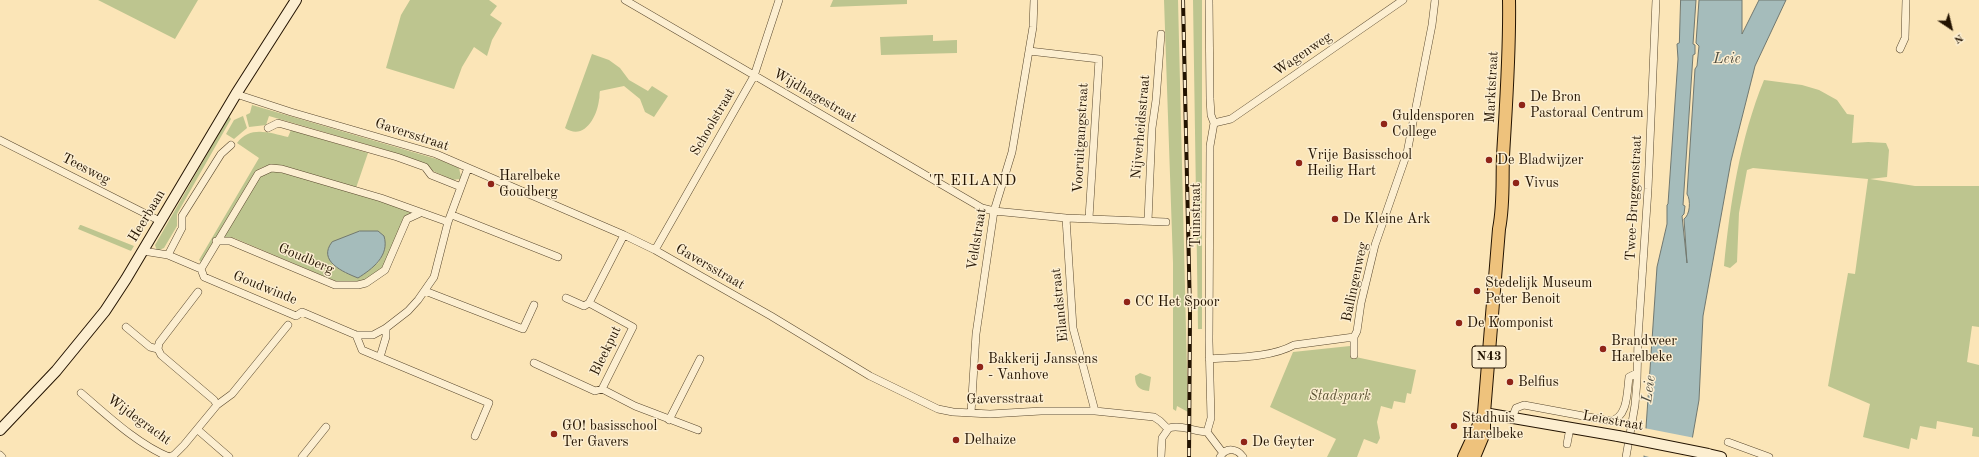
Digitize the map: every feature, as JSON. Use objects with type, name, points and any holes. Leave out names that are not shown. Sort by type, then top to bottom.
[{"type":"main road","name":"Marktstraat","points":[[1474,457],[1484,433],[1484,413],[1498,236],[1502,211],[1502,175],[1508,72],[1510,0]]},
{"type":"main road","name":"Marktstraat","points":[[1464,457],[1484,413]]},
{"type":"street","name":"Heerbaan","points":[[0,430],[83,340],[126,279],[236,94],[296,0]]},
{"type":"street","name":"Wijdhagestraat","points":[[625,0],[982,208],[994,212]]},
{"type":"street","name":"Schoolstraat","points":[[655,250],[754,76],[779,0]]},
{"type":"street","name":"Veldstraat","points":[[971,413],[976,334],[994,212],[1012,152],[1033,27],[1034,0]]},
{"type":"street","name":"Tuinstraat","points":[[1207,432],[1211,418],[1209,359],[1210,146],[1214,123],[1211,114],[1210,99],[1210,0]]},
{"type":"street","name":"Wagenweg","points":[[1214,123],[1231,119],[1403,0]]},
{"type":"street","name":"Ballingenweg","points":[[1354,355],[1354,337],[1357,331],[1361,303],[1375,245],[1406,153],[1432,25],[1435,0]]},
{"type":"street","name":"Twee-Bruggenstraat","points":[[1626,457],[1635,405],[1656,0]]},
{"type":"street","points":[[1900,49],[1905,38],[1906,0]]},
{"type":"street","name":"Nijverheidsstraat","points":[[1148,221],[1152,128],[1156,100],[1161,34]]},
{"type":"street","name":"Vooruitgangstraat","points":[[1029,51],[1099,59],[1089,218]]},
{"type":"street","name":"Gaversstraat","points":[[236,94],[436,154],[624,235],[655,250],[870,376],[938,409],[971,413],[1095,411],[1154,417],[1162,422],[1168,429]]},
{"type":"street","points":[[268,128],[278,123],[396,157],[425,167],[431,175],[461,187]]},
{"type":"street","name":"Teesweg","points":[[0,140],[160,221]]},
{"type":"street","points":[[168,255],[182,228],[182,216],[221,154],[231,145]]},
{"type":"street","points":[[201,269],[216,241],[258,174],[271,168],[282,169],[374,196],[448,222]]},
{"type":"street","points":[[380,357],[386,337],[386,328],[408,312],[434,277],[448,222],[452,215],[468,168]]},
{"type":"street","name":"Goudberg","points":[[216,241],[230,241],[335,285],[358,285],[366,283],[385,270],[407,219],[421,212]]},
{"type":"street","points":[[994,212],[1066,218],[1166,222]]},
{"type":"street","points":[[452,215],[558,257]]},
{"type":"street","name":"Eilandstraat","points":[[1066,218],[1073,328],[1095,411]]},
{"type":"street","points":[[589,303],[624,235]]},
{"type":"street","name":"Goudwinde","points":[[142,251],[168,255],[201,269],[204,277],[249,297],[296,316],[302,312],[356,335],[373,334],[386,328]]},
{"type":"street","points":[[425,291],[523,329],[534,305]]},
{"type":"street","points":[[198,292],[159,343],[158,349],[161,355],[214,400],[217,405]]},
{"type":"street","name":"Bleekput","points":[[534,363],[595,392],[602,389],[633,327],[589,303],[584,306],[566,298]]},
{"type":"street","name":"Wijdegracht","points":[[81,393],[118,423],[160,453],[169,457],[174,455],[198,430],[217,405],[232,394],[288,325]]},
{"type":"street","points":[[126,327],[150,347],[158,349]]},
{"type":"street","points":[[356,335],[362,350],[489,403],[475,436]]},
{"type":"street","name":"Ballingenweg","points":[[1209,359],[1247,356],[1285,350],[1294,345],[1354,337]]},
{"type":"street","points":[[670,420],[700,359]]},
{"type":"street","name":"Leiestraat","points":[[1514,415],[1516,408],[1524,404],[1614,420],[1623,413],[1629,377],[1637,373]]},
{"type":"street","name":"Bleekput","points":[[602,389],[635,406],[698,430]]},
{"type":"street","name":"Leiestraat","points":[[1484,413],[1514,415],[1570,428],[1721,457]]},
{"type":"street","points":[[302,457],[326,427]]},
{"type":"street","points":[[1161,457],[1162,438],[1168,429],[1173,427],[1207,432],[1222,455],[1234,450],[1243,457]]},
{"type":"street","points":[[1567,444],[1570,428]]},
{"type":"street","points":[[198,430],[229,457]]},
{"type":"street","points":[[1728,442],[1769,457]]},
{"type":"green space","points":[[98,0],[198,0],[175,39]]},
{"type":"green space","points":[[410,0],[489,0],[497,6],[490,15],[502,23],[492,40],[487,56],[474,47],[462,67],[454,89],[386,68],[401,15]]},
{"type":"green space","points":[[833,0],[907,0],[907,4],[830,7]]},
{"type":"green space","points":[[1164,0],[1178,0],[1188,412],[1177,406],[1176,411],[1173,409],[1173,263]]},
{"type":"green space","points":[[1193,0],[1202,0],[1202,329],[1198,329]]},
{"type":"green space","points":[[933,35],[933,41],[957,40],[957,53],[881,55],[880,37]]},
{"type":"green space","points":[[592,54],[609,60],[620,68],[629,80],[648,91],[652,86],[668,96],[654,117],[645,112],[640,99],[624,86],[600,91],[596,113],[584,129],[578,132],[565,128]]},
{"type":"green space","points":[[1764,80],[1802,85],[1819,90],[1837,100],[1847,114],[1854,115],[1852,143],[1886,143],[1889,150],[1887,177],[1870,179],[1915,186],[1979,186],[1979,327],[1972,326],[1967,362],[1979,365],[1979,437],[1972,436],[1973,428],[1937,421],[1936,429],[1920,426],[1917,440],[1911,438],[1909,449],[1863,437],[1870,404],[1828,386],[1848,273],[1855,274],[1868,179],[1753,168],[1747,170],[1739,213],[1737,262],[1730,268],[1724,266],[1729,219],[1742,148],[1748,125]]},
{"type":"green space","points":[[252,105],[440,160],[459,168],[461,177],[460,179],[453,180],[386,150],[269,116],[266,125],[249,127],[246,115],[250,113]]},
{"type":"green space","points":[[229,116],[231,119],[177,214],[177,226],[164,248],[157,251],[155,245]]},
{"type":"green space","points":[[243,116],[247,128],[234,139],[226,134],[234,120]]},
{"type":"green space","points":[[291,130],[368,153],[356,188],[283,166],[265,166],[255,172],[201,262],[199,260],[259,158],[237,143],[242,137],[254,132],[267,132],[288,137]]},
{"type":"green space","points":[[270,170],[280,171],[412,212],[406,217],[380,272],[362,282],[335,281],[234,238],[222,237],[262,174]],"holes":[[[360,231],[378,231],[385,248],[378,263],[347,273],[332,265]]]},
{"type":"green space","points":[[80,225],[134,246],[131,251],[78,229]]},
{"type":"green space","name":"Stadspark","points":[[1350,346],[1351,356],[1416,370],[1411,394],[1407,393],[1405,403],[1394,401],[1392,409],[1381,406],[1377,422],[1380,438],[1377,444],[1364,439],[1357,457],[1327,457],[1336,439],[1270,407],[1293,352]]},
{"type":"green space","points":[[1140,373],[1151,377],[1149,391],[1143,390],[1137,385],[1135,376]]},
{"type":"water","name":"Leie","points":[[1681,0],[1696,0],[1693,44],[1695,45],[1695,54],[1693,55],[1683,205],[1685,206],[1684,214],[1682,216],[1687,263],[1684,219],[1688,214],[1689,207],[1687,194],[1695,69],[1697,66],[1699,46],[1696,43],[1699,0],[1742,0],[1742,34],[1759,0],[1786,0],[1755,66],[1731,161],[1703,316],[1699,400],[1689,457],[1644,457],[1657,267],[1667,224],[1667,205],[1678,59],[1677,44],[1679,43]]},
{"type":"water","points":[[360,231],[378,231],[384,236],[385,243],[382,256],[374,266],[358,278],[346,273],[334,265],[328,255],[328,249],[332,242]]},
{"type":"pier","points":[[1644,428],[1695,438],[1691,457],[1649,457],[1642,455]]},
{"type":"railway","points":[[1183,0],[1190,313],[1189,457]]},
{"type":"place","name":"De Bron Pastoraal Centrum","points":[[1522,105]]},
{"type":"place","name":"Guldensporen College","points":[[1384,124]]},
{"type":"place","name":"De Bladwijzer","points":[[1489,160]]},
{"type":"place","name":"Vrije Basisschool Heilig Hart","points":[[1299,163]]},
{"type":"place","name":"Vivus","points":[[1516,183]]},
{"type":"place","name":"Harelbeke Goudberg","points":[[491,184]]},
{"type":"place","name":"De Kleine Ark","points":[[1335,219]]},
{"type":"place","name":"Stedelijk Museum Peter Benoit","points":[[1477,291]]},
{"type":"place","name":"CC Het Spoor","points":[[1127,302]]},
{"type":"place","name":"De Komponist","points":[[1459,323]]},
{"type":"place","name":"Brandweer Harelbeke","points":[[1603,349]]},
{"type":"place","name":"Bakkerij Janssens - Vanhove","points":[[980,367]]},
{"type":"place","name":"Belfius","points":[[1510,382]]},
{"type":"place","name":"Stadhuis Harelbeke","points":[[1454,426]]},
{"type":"place","name":"GO! basisschool Ter Gavers","points":[[554,434]]},
{"type":"place","name":"Delhaize","points":[[956,440]]},
{"type":"place","name":"De Geyter","points":[[1244,442]]},
{"type":"district","name":"'T EILAND","points":[[973,181]]}]
